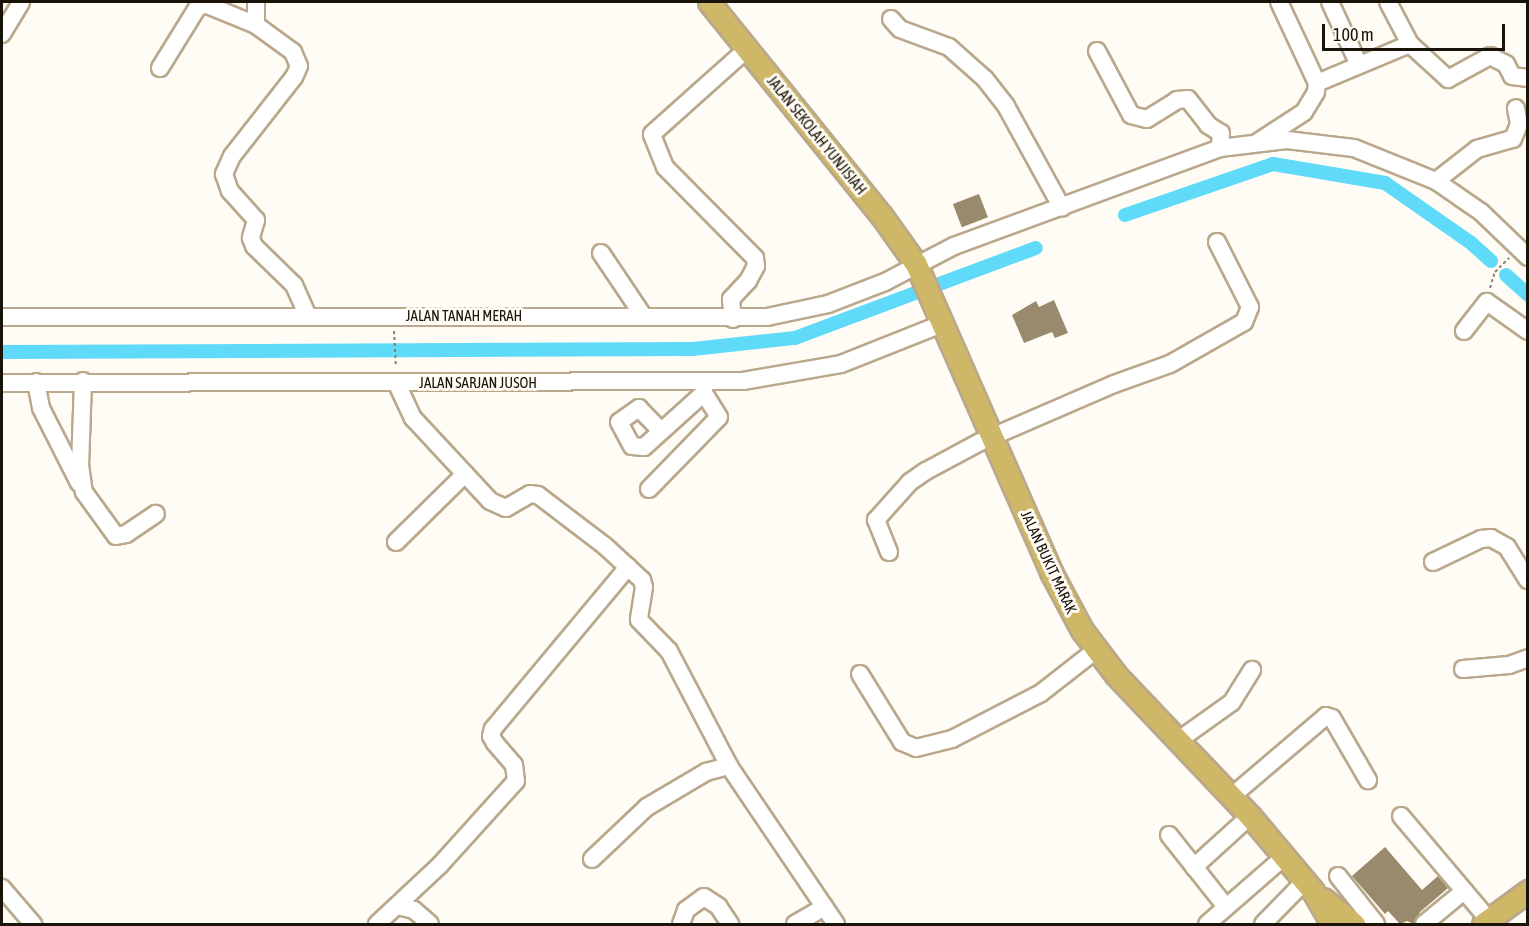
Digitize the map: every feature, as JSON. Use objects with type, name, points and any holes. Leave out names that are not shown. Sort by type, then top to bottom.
[{"type":"main road","name":"JALAN SEKOLAH YUNJISIAH","points":[[708,2],[881,215],[918,269]]},
{"type":"main road","name":"JALAN BUKIT MARAK","points":[[918,269],[1065,601],[1096,650],[1233,796],[1309,886],[1354,924]]},
{"type":"main road","name":"JALAN BUKIT MARAK","points":[[1309,886],[1332,924]]},
{"type":"main road","points":[[1492,923],[1527,891]]},
{"type":"main road","points":[[1492,923],[1527,897]]},
{"type":"street","points":[[2,34],[21,2]]},
{"type":"street","points":[[256,2],[256,25]]},
{"type":"street","points":[[1258,142],[1304,112],[1312,103],[1317,83],[1279,2]]},
{"type":"street","points":[[1330,2],[1359,65]]},
{"type":"street","points":[[1388,2],[1410,44],[1448,79],[1490,57],[1506,64],[1512,76],[1527,78]]},
{"type":"street","points":[[160,68],[200,4],[256,25],[293,52],[298,66],[294,77],[232,156],[224,174],[225,183],[252,212],[256,220],[251,238],[254,246],[294,285],[308,316]]},
{"type":"street","points":[[891,20],[900,29],[949,47],[985,79],[1015,122],[1062,208]]},
{"type":"street","points":[[1317,83],[1410,44]]},
{"type":"street","points":[[733,319],[731,299],[751,275],[755,258],[664,167],[652,134],[747,49]]},
{"type":"street","points":[[1097,51],[1131,115],[1147,119],[1177,100],[1188,99],[1208,125],[1221,133],[1220,148]]},
{"type":"street","points":[[1436,181],[1477,149],[1513,139],[1519,124],[1516,108]]},
{"type":"street","name":"JALAN TANAH MERAH","points":[[2,317],[308,316],[733,319],[767,317],[828,304],[918,269],[954,246],[1220,148],[1258,142],[1314,141],[1354,148],[1436,181],[1466,200],[1522,253]]},
{"type":"street","points":[[889,552],[877,528],[880,513],[926,471],[993,437],[1114,384],[1170,364],[1244,322],[1250,307],[1217,242]]},
{"type":"street","points":[[601,253],[644,317]]},
{"type":"street","points":[[1464,332],[1487,302],[1527,331]]},
{"type":"street","name":"JALAN SARJAN JUSOH","points":[[2,382],[396,377],[704,388],[813,372],[868,355],[942,319]]},
{"type":"street","points":[[396,377],[406,408],[465,474],[499,507],[507,508],[530,494],[538,495],[628,567],[644,587],[638,612],[639,620],[669,651],[729,766],[836,924]]},
{"type":"street","points":[[83,381],[80,465],[84,492]]},
{"type":"street","points":[[36,382],[41,408],[84,492],[116,536],[126,534],[156,514]]},
{"type":"street","points":[[649,489],[719,417],[704,388],[661,431]]},
{"type":"street","points":[[396,542],[465,474]]},
{"type":"street","points":[[1433,562],[1481,539],[1491,538],[1507,547],[1527,580]]},
{"type":"street","points":[[377,924],[477,827],[516,781],[514,765],[491,736],[493,729],[628,567]]},
{"type":"street","points":[[860,674],[902,742],[916,748],[952,739],[1041,693],[1096,650]]},
{"type":"street","points":[[1463,669],[1509,665],[1527,658]]},
{"type":"street","points":[[1179,740],[1232,702],[1252,670]]},
{"type":"street","points":[[1233,796],[1326,716],[1332,718],[1368,780]]},
{"type":"street","points":[[592,858],[647,807],[706,772],[729,766]]},
{"type":"street","points":[[1194,867],[1250,816]]},
{"type":"street","points":[[1401,816],[1492,923]]},
{"type":"street","points":[[1169,835],[1226,907]]},
{"type":"street","points":[[1207,924],[1284,857]]},
{"type":"street","points":[[1338,876],[1376,924]]},
{"type":"street","points":[[1263,924],[1309,886]]},
{"type":"street","points":[[2,888],[33,924]]},
{"type":"street","points":[[1424,924],[1464,891]]},
{"type":"street","points":[[681,924],[686,910],[705,897],[718,906],[730,924]]},
{"type":"street","points":[[398,906],[414,910],[430,924]]},
{"type":"street","points":[[795,924],[824,907]]},
{"type":"path","points":[[1487,302],[1495,272],[1522,253]]},
{"type":"path","points":[[394,332],[396,377]]},
{"type":"building","points":[[979,194],[988,217],[962,227],[953,204]]},
{"type":"building","points":[[1054,300],[1068,333],[1055,338],[1052,332],[1024,343],[1012,315],[1036,301],[1039,307]]},
{"type":"building","points":[[1385,847],[1422,890],[1438,876],[1448,888],[1420,912],[1414,924],[1407,921],[1400,924],[1388,911],[1385,914],[1352,876]]},
{"type":"waterway","points":[[1125,215],[1273,164],[1385,183],[1471,243],[1491,261]]},
{"type":"waterway","points":[[2,352],[693,349],[795,338],[1036,248]]},
{"type":"waterway","points":[[1506,275],[1528,295]]}]
